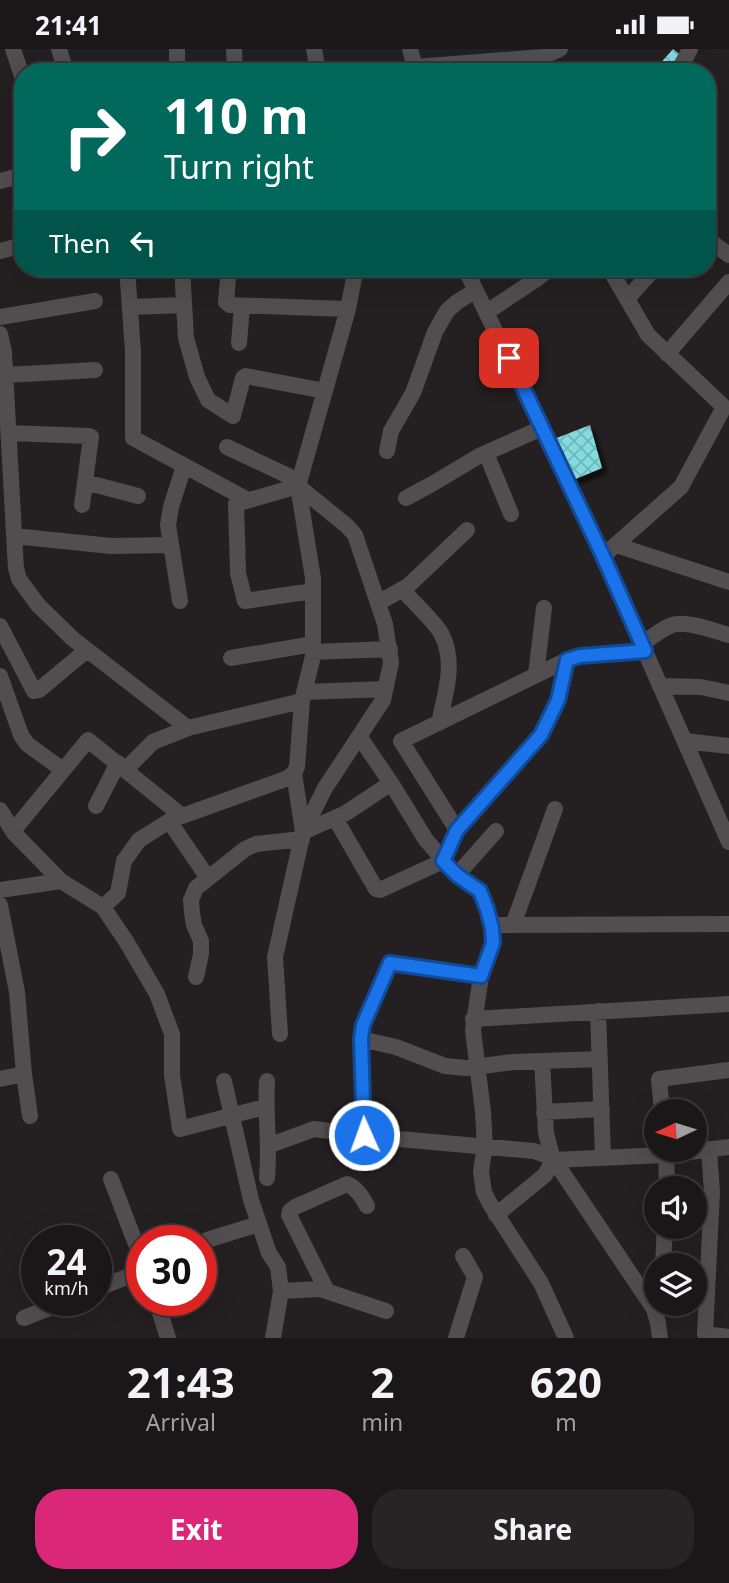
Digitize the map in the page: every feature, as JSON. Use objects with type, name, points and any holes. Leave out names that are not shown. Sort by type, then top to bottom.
[{"type":"street","points":[[518,63],[548,52]]},
{"type":"street","points":[[128,277],[134,351],[133,438],[248,500]]},
{"type":"street","points":[[182,277],[186,338],[197,377],[208,400],[233,417],[243,378],[246,376],[325,391]]},
{"type":"street","points":[[228,277],[227,303],[230,305],[348,309]]},
{"type":"street","points":[[103,907],[118,893],[124,861],[139,840],[176,818],[288,778],[297,767],[303,696],[313,648],[313,578],[299,484],[348,309],[354,277]]},
{"type":"street","points":[[469,277],[603,556],[685,741],[722,813],[729,842]]},
{"type":"street","points":[[486,312],[539,277]]},
{"type":"street","points":[[603,556],[681,487],[725,402],[648,335],[614,277]]},
{"type":"street","points":[[627,299],[647,277]]},
{"type":"street","points":[[667,353],[729,282]]},
{"type":"street","points":[[387,451],[391,431],[413,393],[435,332],[447,311],[475,291]]},
{"type":"street","points":[[0,317],[95,301]]},
{"type":"street","points":[[131,307],[184,305]]},
{"type":"street","points":[[239,343],[242,306]]},
{"type":"street","points":[[0,334],[4,352],[16,568],[19,579],[38,605],[73,639],[188,728]]},
{"type":"street","points":[[4,384],[95,370]]},
{"type":"street","points":[[406,498],[486,453],[542,428]]},
{"type":"street","points":[[9,433],[89,436],[92,440],[82,505]]},
{"type":"street","points":[[227,447],[299,484],[355,535],[385,624],[390,649],[391,663],[383,700],[325,788],[303,836],[275,957],[280,1034]]},
{"type":"street","points":[[486,453],[511,514]]},
{"type":"street","points":[[180,601],[169,525],[184,466]]},
{"type":"street","points":[[85,482],[138,496]]},
{"type":"street","points":[[299,484],[236,504],[237,573],[245,601],[313,591]]},
{"type":"street","points":[[378,603],[402,589],[467,530]]},
{"type":"street","points":[[14,536],[111,546],[171,545]]},
{"type":"street","points":[[616,544],[729,582]]},
{"type":"street","points":[[402,589],[442,633],[450,670],[439,723]]},
{"type":"street","points":[[536,675],[544,608]]},
{"type":"street","points":[[457,830],[401,741],[567,660],[643,647],[672,625],[688,624],[729,635]]},
{"type":"street","points":[[0,626],[34,691],[39,690],[87,650]]},
{"type":"street","points":[[231,658],[313,648],[390,649]]},
{"type":"street","points":[[335,818],[376,889],[380,890],[443,861],[457,830],[541,735],[558,700],[567,660]]},
{"type":"street","points":[[0,675],[21,735],[27,744],[63,770]]},
{"type":"street","points":[[660,686],[701,687],[729,693]]},
{"type":"street","points":[[96,806],[122,767],[131,764],[153,742],[188,728],[303,696],[385,689]]},
{"type":"street","points":[[359,736],[426,840],[457,875],[480,891],[487,909],[493,943],[481,976],[473,1019],[483,1112],[485,1146],[481,1171],[484,1192],[541,1283],[566,1338]]},
{"type":"street","points":[[13,831],[88,740],[122,767],[176,818],[208,878]]},
{"type":"street","points":[[685,741],[729,746]]},
{"type":"street","points":[[294,773],[303,836]]},
{"type":"street","points":[[196,977],[201,940],[194,925],[191,900],[196,888],[246,849],[256,844],[303,836],[346,813],[391,783]]},
{"type":"street","points":[[513,925],[555,809]]},
{"type":"street","points":[[1,813],[13,831],[61,881],[103,907],[157,994],[172,1034],[172,1075],[180,1129],[265,1107]]},
{"type":"street","points":[[457,875],[496,831]]},
{"type":"street","points":[[0,890],[61,881]]},
{"type":"street","points":[[0,905],[18,992],[30,1116]]},
{"type":"street","points":[[491,925],[729,924]]},
{"type":"street","points":[[364,1135],[361,1039],[363,1025],[390,963],[481,976]]},
{"type":"street","points":[[473,1019],[729,1004]]},
{"type":"street","points":[[598,1011],[603,1157]]},
{"type":"street","points":[[361,1039],[396,1047],[445,1066],[466,1068],[600,1059]]},
{"type":"street","points":[[496,1215],[545,1175],[552,1160],[546,1133],[542,1061]]},
{"type":"street","points":[[661,1099],[659,1079],[729,1070]]},
{"type":"street","points":[[0,1079],[24,1074]]},
{"type":"street","points":[[224,1081],[251,1200],[269,1253],[278,1267],[281,1291],[273,1338]]},
{"type":"street","points":[[267,1081],[267,1178]]},
{"type":"street","points":[[544,1112],[602,1109]]},
{"type":"street","points":[[273,1144],[314,1129],[534,1151],[548,1156],[565,1176],[639,1285],[654,1309],[659,1331]]},
{"type":"street","points":[[729,1147],[709,1149],[712,1192],[705,1334],[729,1337]]},
{"type":"street","points":[[552,1160],[644,1154]]},
{"type":"street","points":[[111,1179],[129,1225]]},
{"type":"street","points":[[327,1291],[289,1215],[290,1211],[347,1184],[358,1192],[367,1206]]},
{"type":"street","points":[[217,1237],[259,1224]]},
{"type":"street","points":[[456,1338],[475,1277],[463,1256]]},
{"type":"street","points":[[281,1291],[320,1289],[386,1311]]},
{"type":"street","points":[[24,1318],[29,1316]]},
{"type":"street","points":[[161,1316],[168,1338]]},
{"type":"building","points":[[673,49],[689,62],[688,63],[661,63]]},
{"type":"building","points":[[590,425],[602,468],[573,480],[554,439]]},
{"type":"route","points":[[364,1135],[361,1039],[363,1025],[390,963],[481,976],[489,957],[493,943],[492,928],[480,891],[443,861],[457,830],[541,735],[558,700],[567,660],[580,656],[645,651],[509,358]]}]
